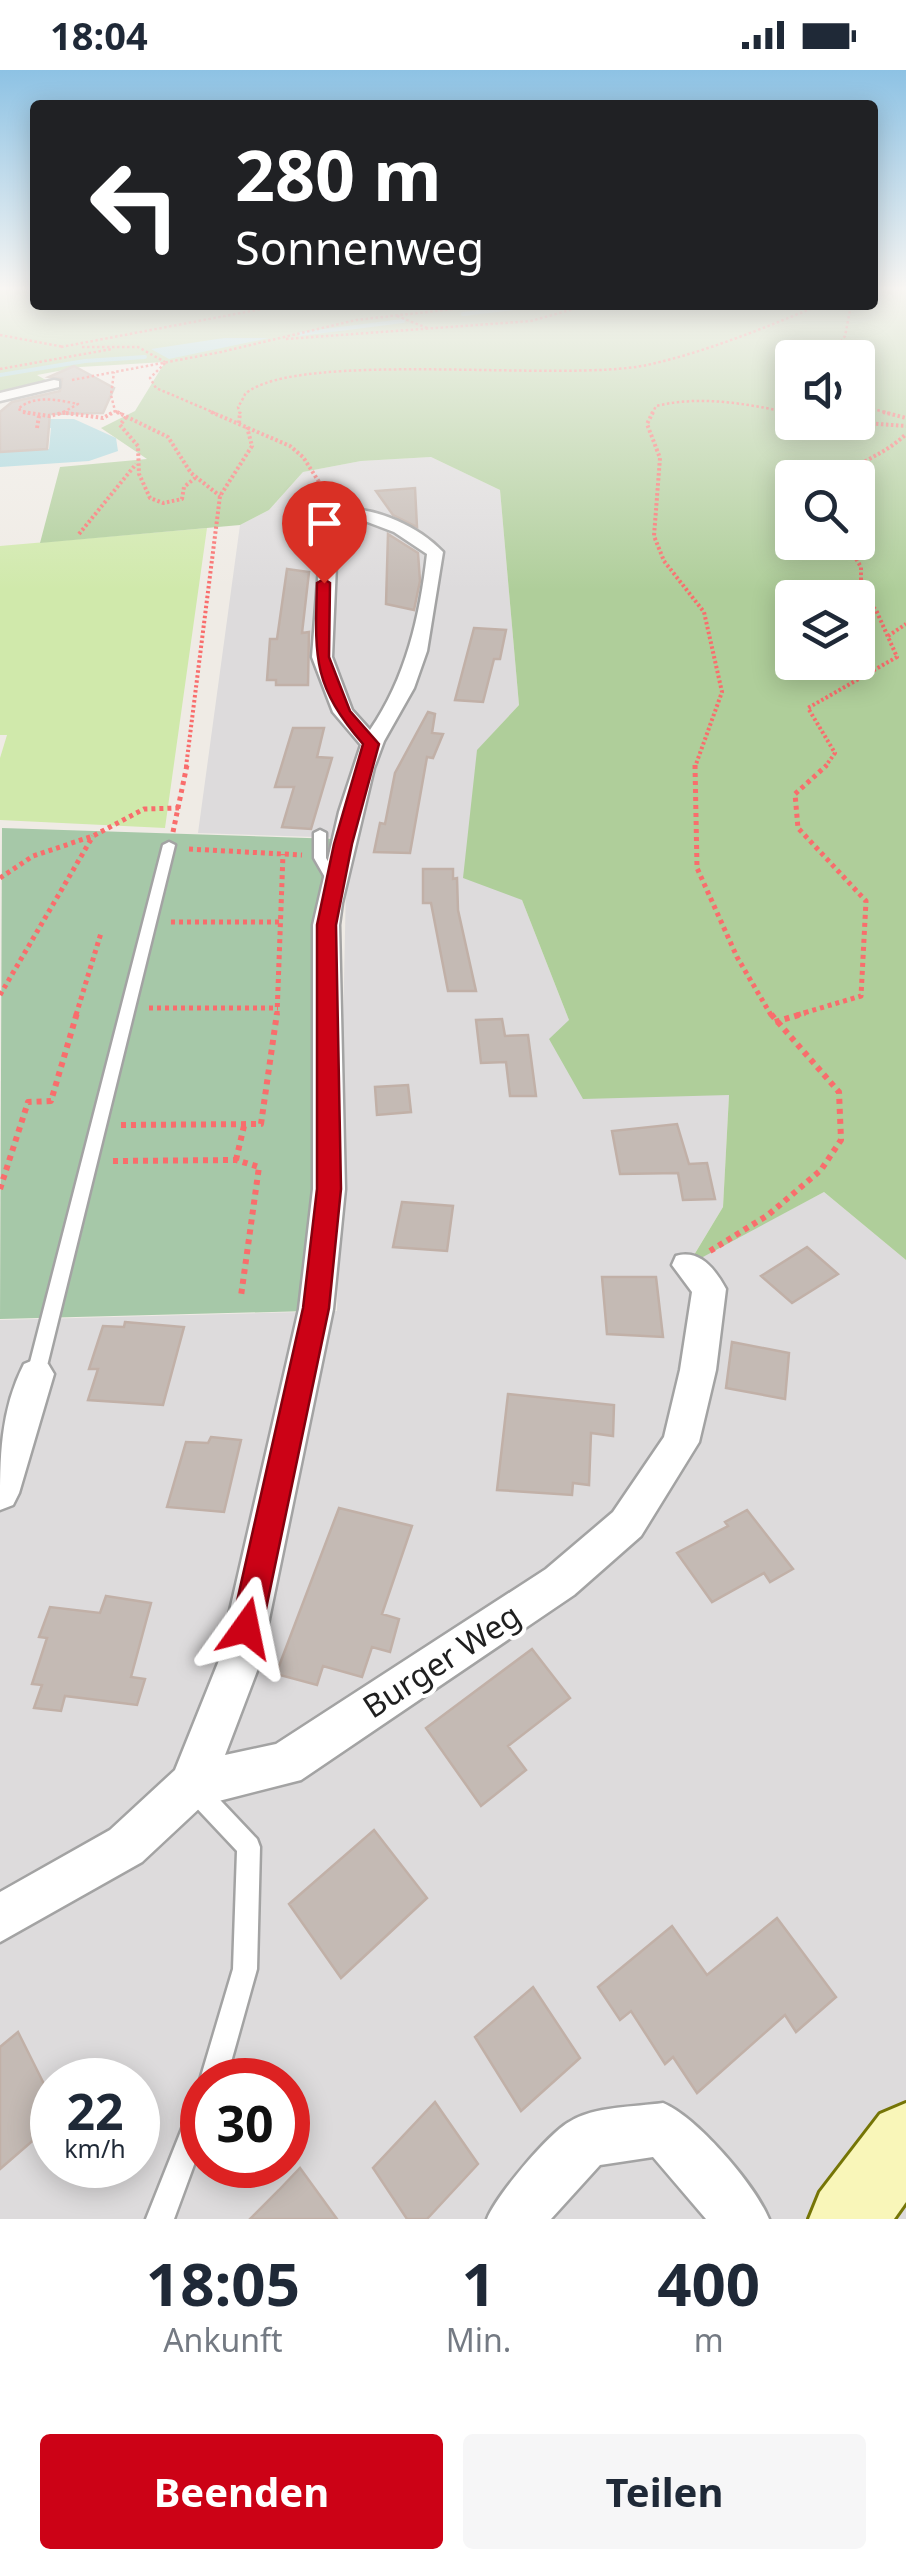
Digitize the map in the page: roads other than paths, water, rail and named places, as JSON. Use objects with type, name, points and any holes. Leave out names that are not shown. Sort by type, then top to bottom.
[{"type":"street","points":[[0,397],[32,389]]},
{"type":"street","points":[[0,1918],[126,1846],[191,1785],[238,1663],[316,1308],[329,1189],[327,870],[371,744],[395,708],[422,640],[435,552],[421,540],[371,518],[341,512],[331,516],[329,528],[322,657],[343,712],[371,744]]},
{"type":"street","name":"Burger Weg","points":[[191,1785],[285,1764],[560,1582],[627,1524],[682,1442],[698,1370],[709,1290],[688,1265]]},
{"type":"street","points":[[0,1493],[36,1374]]},
{"type":"street","points":[[514,2219],[586,2141],[662,2129],[742,2219]]},
{"type":"street","points":[[847,2219],[906,2140]]},
{"type":"lane","points":[[320,833],[327,870]]},
{"type":"lane","points":[[36,1374],[168,847]]},
{"type":"lane","points":[[191,1785],[249,1847],[245,1968],[220,2058]]},
{"type":"lane","points":[[160,2219],[180,2167]]},
{"type":"water","points":[[45,419],[74,419],[116,438],[118,451],[89,461],[0,467],[0,452],[49,449],[51,428],[0,430]]}]
